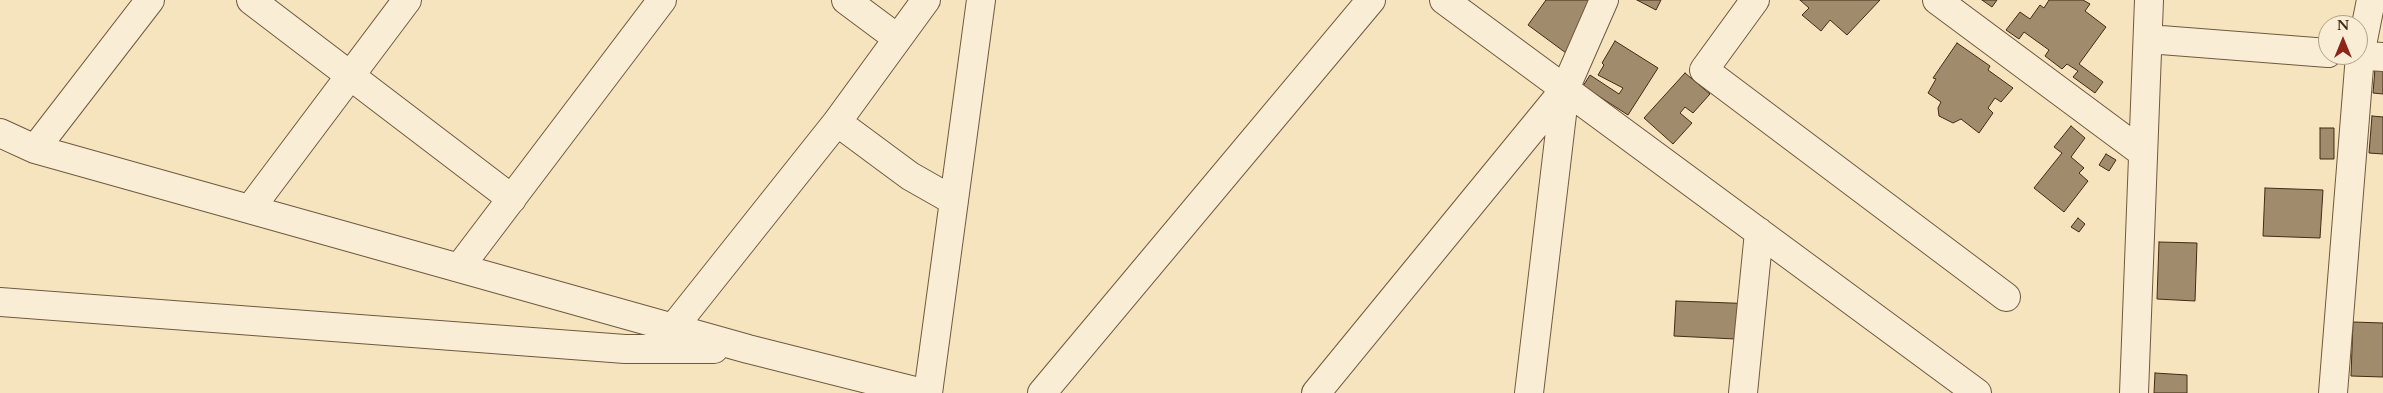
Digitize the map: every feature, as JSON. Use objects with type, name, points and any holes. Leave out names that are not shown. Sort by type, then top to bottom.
[{"type":"street","points":[[35,149],[150,0]]},
{"type":"street","points":[[251,0],[512,199]]},
{"type":"street","points":[[250,209],[407,0]]},
{"type":"street","points":[[459,268],[662,0]]},
{"type":"street","points":[[846,0],[897,38]]},
{"type":"street","points":[[673,328],[837,122],[926,0]]},
{"type":"street","points":[[928,393],[981,0]]},
{"type":"street","points":[[1042,393],[1371,0]]},
{"type":"street","points":[[1444,0],[1977,393]]},
{"type":"street","points":[[1316,393],[1564,89],[1604,0]]},
{"type":"street","points":[[1755,0],[1704,70],[2006,297]]},
{"type":"street","points":[[1937,0],[2143,152]]},
{"type":"street","points":[[2134,393],[2149,0]]},
{"type":"street","points":[[2368,37],[2372,0]]},
{"type":"street","points":[[2148,39],[2318,52]]},
{"type":"street","points":[[2333,393],[2365,65]]},
{"type":"street","points":[[1529,393],[1564,89]]},
{"type":"street","points":[[837,122],[910,176],[954,201]]},
{"type":"street","points":[[0,133],[35,149],[748,349],[923,393]]},
{"type":"street","points":[[1743,393],[1759,232]]},
{"type":"street","points":[[0,302],[625,349],[748,349]]},
{"type":"building","points":[[1546,0],[1589,0],[1566,53],[1528,25]]},
{"type":"building","points":[[1637,0],[1661,0],[1656,10]]},
{"type":"building","points":[[1800,0],[1880,0],[1847,35],[1830,20],[1821,31],[1802,15],[1809,8]]},
{"type":"building","points":[[1982,0],[1997,0],[1992,7]]},
{"type":"building","points":[[2049,0],[2083,0],[2090,4],[2085,11],[2106,27],[2079,64],[2103,82],[2095,93],[2073,77],[2078,71],[2067,64],[2062,69],[2045,56],[2049,50],[2024,32],[2019,39],[2006,30],[2020,12],[2030,19],[2040,5],[2044,8]]},
{"type":"building","points":[[1615,41],[1658,68],[1628,115],[1583,86],[1590,75],[1619,94],[1623,88],[1598,75],[1604,65],[1602,63]]},
{"type":"building","points":[[1957,43],[1990,66],[1988,70],[2013,88],[2001,102],[1995,98],[1988,108],[1993,113],[1979,133],[1961,119],[1953,123],[1939,116],[1938,108],[1941,102],[1928,93],[1936,79],[1933,78]]},
{"type":"building","points":[[2375,69],[2383,69],[2383,94],[2373,93]]},
{"type":"building","points":[[1685,73],[1710,94],[1693,113],[1685,107],[1680,113],[1692,123],[1673,144],[1644,118]]},
{"type":"building","points":[[2372,116],[2383,117],[2383,154],[2369,153]]},
{"type":"building","points":[[2071,126],[2085,138],[2071,157],[2084,168],[2079,173],[2088,181],[2064,212],[2034,188],[2062,153],[2054,147]]},
{"type":"building","points":[[2320,128],[2334,128],[2334,159],[2320,159]]},
{"type":"building","points":[[2106,154],[2116,160],[2109,171],[2099,165]]},
{"type":"building","points":[[2265,188],[2323,190],[2320,238],[2263,236]]},
{"type":"building","points":[[2078,218],[2085,224],[2079,232],[2071,227]]},
{"type":"building","points":[[2159,242],[2197,243],[2195,301],[2157,299]]},
{"type":"building","points":[[1676,301],[1758,304],[1756,340],[1674,336]]},
{"type":"building","points":[[2353,322],[2383,323],[2383,377],[2351,376]]},
{"type":"building","points":[[2155,373],[2187,375],[2187,393],[2154,393]]}]
